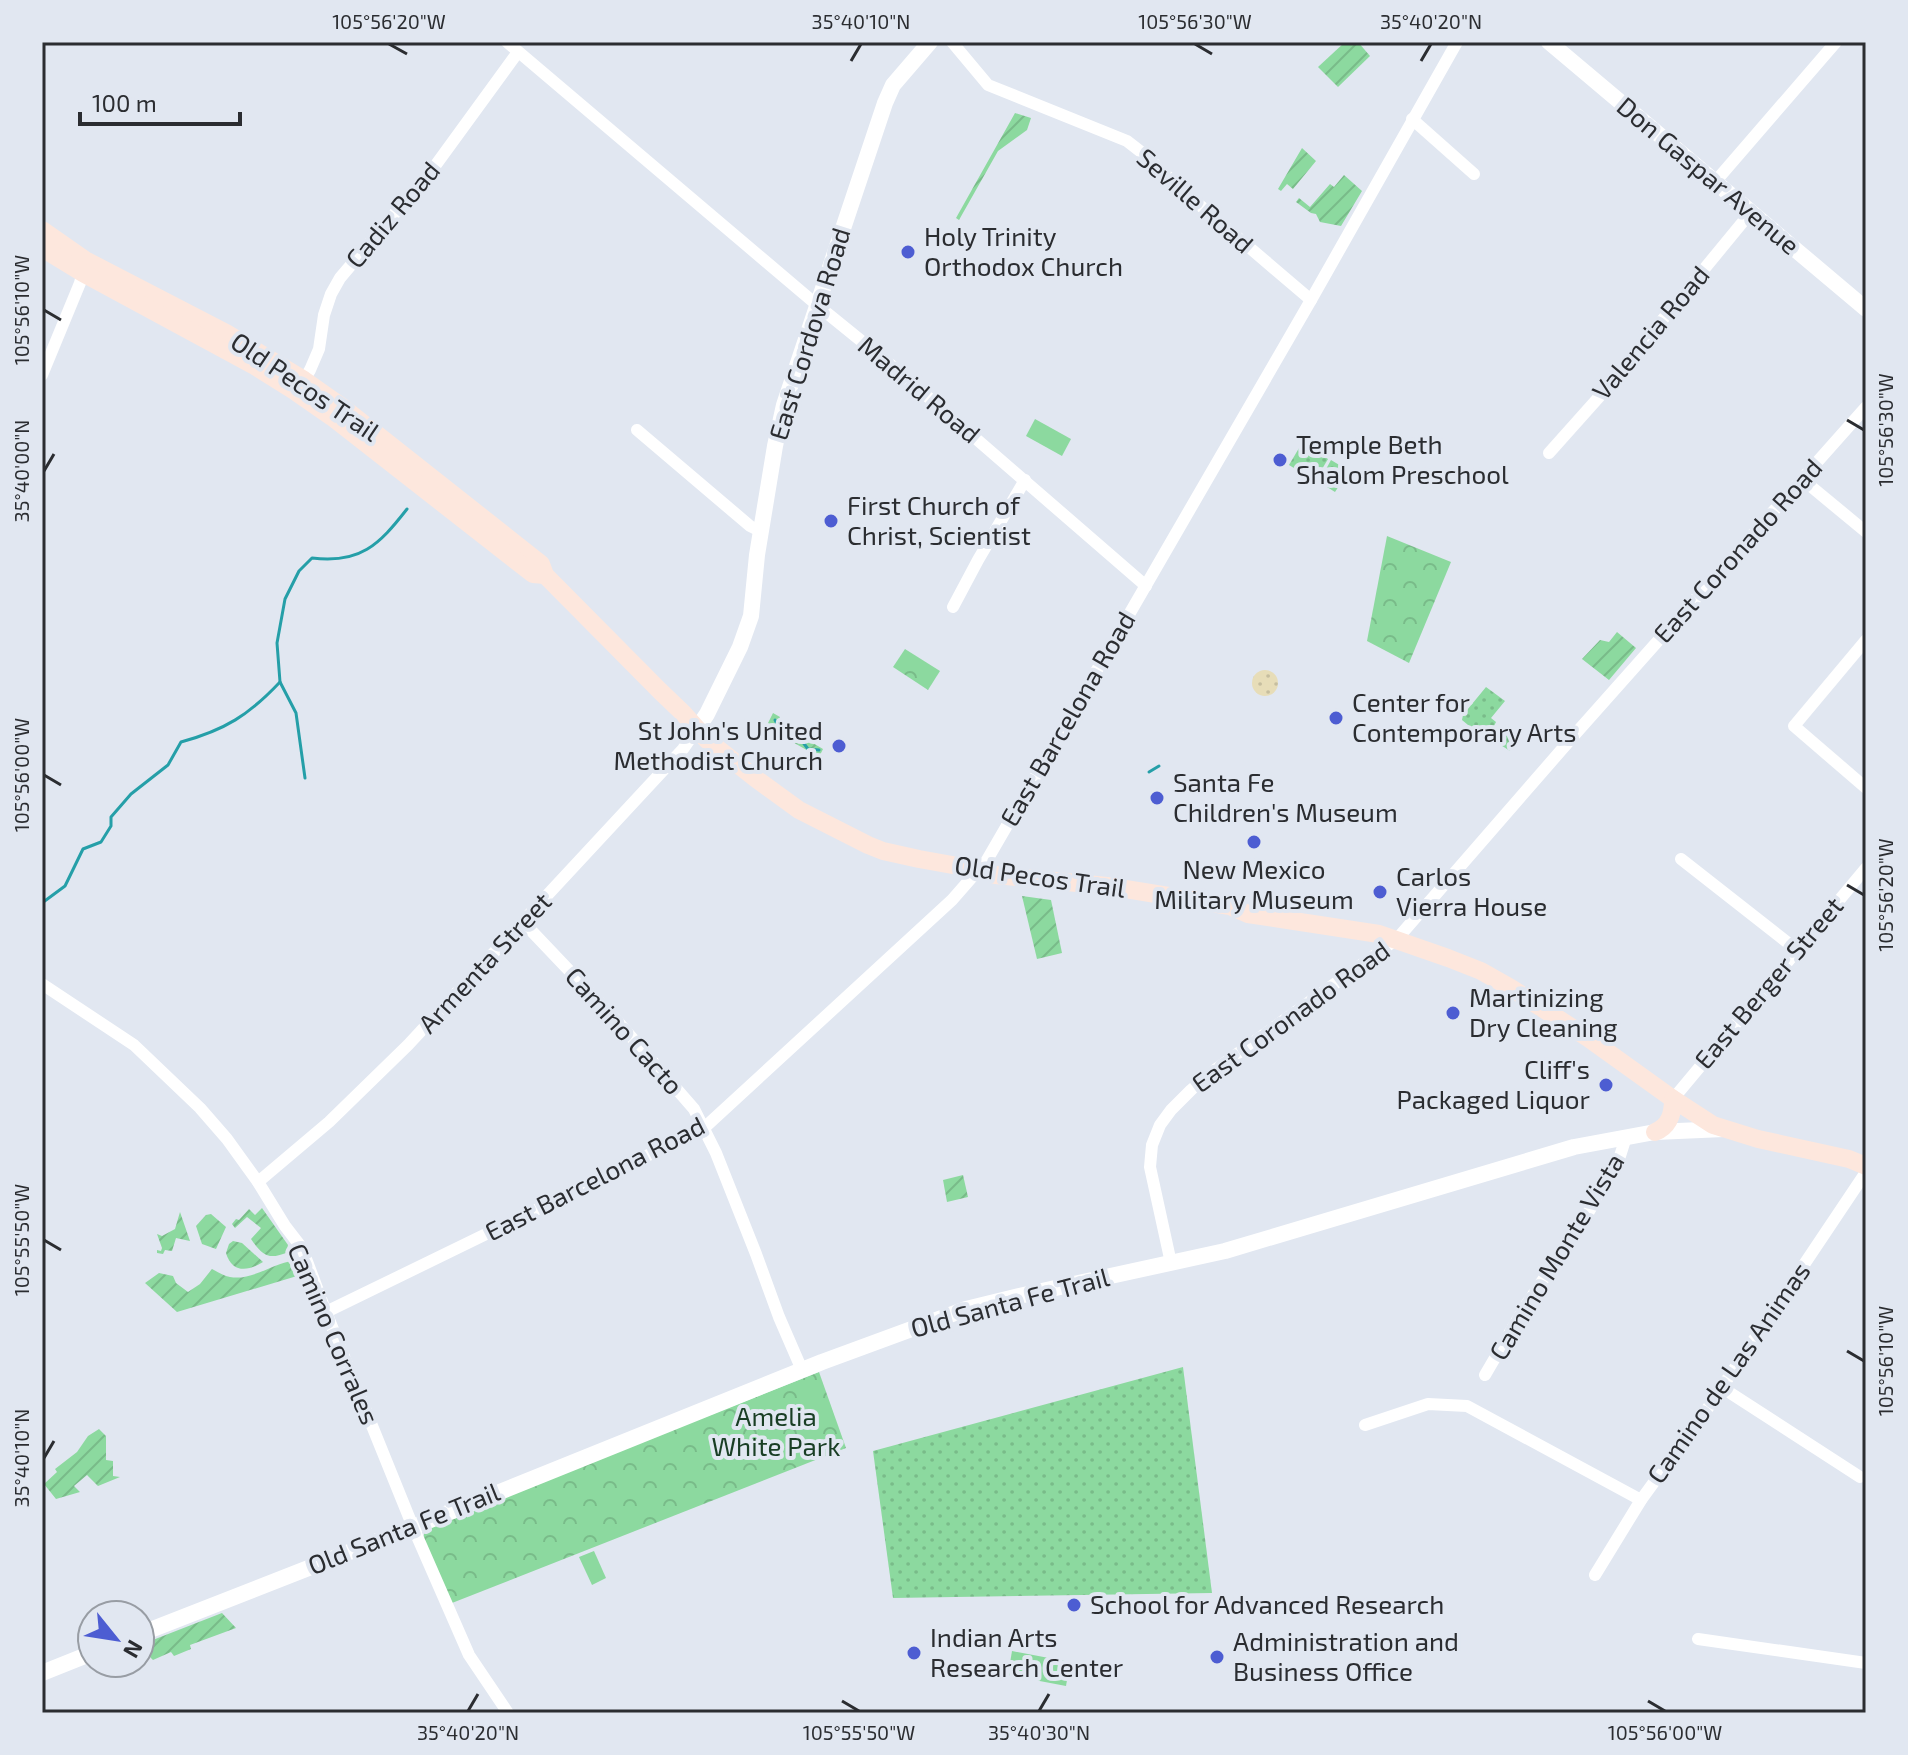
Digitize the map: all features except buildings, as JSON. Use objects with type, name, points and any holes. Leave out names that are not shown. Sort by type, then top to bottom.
[{"type":"main road","name":"Old Pecos Trail","points":[[42,230],[84,266]]},
{"type":"main road","name":"Old Pecos Trail","points":[[42,248],[226,333],[300,386],[341,406],[541,564],[545,575],[707,740],[799,810],[868,845],[895,854],[996,875],[1107,886],[1230,906],[1248,914],[1397,939],[1481,971],[1511,988],[1696,1115],[1724,1129]]},
{"type":"main road","points":[[1655,1132],[1663,1128],[1673,1114],[1673,1099]]},
{"type":"main road","name":"Old Santa Fe Trail","points":[[1724,1129],[1822,1152],[1866,1166]]},
{"type":"street","name":"Madrid Road","points":[[507,42],[902,374],[1146,586]]},
{"type":"street","name":"East Cordova Road","points":[[697,729],[746,633],[784,405],[885,103],[893,85],[930,42]]},
{"type":"street","name":"Seville Road","points":[[952,42],[988,85],[1130,144],[1311,300]]},
{"type":"street","name":"East Barcelona Road","points":[[326,1312],[704,1128],[952,900],[987,860],[1457,42]]},
{"type":"street","name":"Don Gaspar Avenue","points":[[1549,42],[1866,309]]},
{"type":"street","points":[[1715,182],[1836,42]]},
{"type":"street","name":"Cadiz Road","points":[[300,386],[319,349],[324,315],[340,278],[435,166],[518,52]]},
{"type":"street","points":[[1412,119],[1474,174]]},
{"type":"street","name":"Valencia Road","points":[[1549,453],[1751,212]]},
{"type":"street","points":[[42,375],[84,266]]},
{"type":"street","name":"East Coronado Road","points":[[1171,1263],[1150,1167],[1152,1145],[1160,1125],[1171,1110],[1216,1069],[1397,939],[1866,407]]},
{"type":"street","points":[[637,430],[750,526],[762,532]]},
{"type":"street","points":[[1802,479],[1866,532]]},
{"type":"street","points":[[953,607],[1025,480]]},
{"type":"street","points":[[1866,640],[1794,726],[1866,788]]},
{"type":"street","name":"Armenta Street","points":[[258,1182],[322,1129],[437,1015],[683,749],[697,729]]},
{"type":"street","points":[[1681,859],[1797,950]]},
{"type":"street","name":"East Berger Street","points":[[1673,1099],[1866,868]]},
{"type":"street","name":"Camino Cacto","points":[[523,922],[619,1023],[694,1109],[802,1370]]},
{"type":"street","name":"Camino Corrales","points":[[42,984],[134,1045],[200,1108],[227,1139],[302,1248],[413,1527],[471,1660],[508,1713]]},
{"type":"street","name":"Old Santa Fe Trail","points":[[156,1628],[873,1342],[966,1309],[1234,1248],[1561,1151],[1655,1132],[1724,1129]]},
{"type":"street","name":"Camino Monte Vista","points":[[1485,1375],[1526,1305],[1588,1213],[1620,1156],[1626,1137]]},
{"type":"street","name":"Camino de Las Animas","points":[[1595,1575],[1641,1500],[1866,1172]]},
{"type":"street","points":[[1721,1387],[1860,1477]]},
{"type":"street","points":[[1365,1425],[1428,1404],[1467,1406],[1641,1500]]},
{"type":"street","points":[[1698,1639],[1866,1663]]},
{"type":"street","points":[[42,1673],[76,1659]]},
{"type":"green space","points":[[1345,42],[1358,42],[1370,56],[1338,87],[1318,67]]},
{"type":"green space","points":[[1015,113],[1031,118],[1027,130],[998,151],[959,220],[956,218]]},
{"type":"green space","points":[[1302,148],[1316,161],[1293,189],[1287,184],[1281,191],[1278,189]]},
{"type":"green space","points":[[1344,175],[1362,191],[1341,226],[1320,222],[1316,214],[1296,202],[1299,198],[1310,207],[1330,184],[1334,187]]},
{"type":"green space","points":[[1035,419],[1071,439],[1062,456],[1026,436]]},
{"type":"green space","points":[[1302,443],[1328,459],[1315,481],[1289,465]]},
{"type":"green space","points":[[1331,460],[1341,466],[1338,470],[1346,475],[1335,492],[1319,482]]},
{"type":"green space","points":[[1387,536],[1451,562],[1409,663],[1367,641]]},
{"type":"green space","points":[[1617,632],[1636,648],[1609,680],[1582,659],[1600,640],[1609,642]]},
{"type":"green space","points":[[905,649],[940,671],[928,690],[893,667]]},
{"type":"green space","points":[[1486,687],[1505,701],[1491,718],[1496,722],[1494,726],[1516,743],[1510,751],[1462,720]]},
{"type":"green space","points":[[773,713],[780,717],[777,722],[823,749],[819,757],[766,727]]},
{"type":"green space","points":[[1022,896],[1051,900],[1062,953],[1037,959]]},
{"type":"green space","points":[[963,1175],[968,1197],[947,1202],[943,1180]]},
{"type":"green space","points":[[262,1208],[288,1245],[286,1253],[270,1256],[262,1252],[251,1239],[261,1228],[247,1217],[235,1228],[232,1224],[249,1209],[255,1215]]},
{"type":"green space","points":[[180,1212],[190,1241],[176,1238],[172,1251],[157,1253],[162,1248],[157,1234],[162,1236],[175,1229]]},
{"type":"green space","points":[[211,1214],[226,1227],[216,1249],[202,1244],[196,1226]]},
{"type":"green space","points":[[233,1241],[242,1243],[263,1262],[247,1269],[232,1265],[226,1253]]},
{"type":"green space","points":[[292,1261],[297,1276],[177,1312],[145,1283],[159,1273],[173,1276],[176,1283],[188,1292],[200,1284],[212,1269],[238,1278]]},
{"type":"green space","points":[[1183,1367],[1212,1593],[893,1598],[873,1451]]},
{"type":"green space","name":"Amelia White Park","points":[[819,1372],[846,1448],[452,1603],[423,1538],[426,1527]]},
{"type":"green space","points":[[99,1429],[106,1436],[106,1460],[113,1461],[113,1476],[120,1477],[98,1486],[87,1475],[74,1486],[80,1492],[56,1499],[44,1484],[57,1472],[55,1469],[77,1452],[88,1436]]},
{"type":"green space","points":[[594,1551],[606,1578],[592,1585],[579,1557]]},
{"type":"green space","points":[[222,1613],[236,1628],[190,1645],[191,1649],[174,1656],[171,1652],[156,1659],[156,1639]]},
{"type":"green space","points":[[1012,1651],[1070,1662],[1066,1686],[1008,1675]]},
{"type":"sand","points":[[1265,670],[1274,674],[1278,683],[1274,692],[1265,696],[1256,692],[1252,683],[1256,674]]},
{"type":"waterway","points":[[305,778],[296,713],[280,682],[277,643],[285,599],[299,571],[312,558],[356,555],[387,533],[407,509]]},
{"type":"waterway","points":[[42,903],[65,886],[83,849],[101,842],[111,826],[111,817],[131,794],[168,765],[181,742],[235,720],[258,704],[280,682]]},
{"type":"waterway","points":[[775,720],[783,734],[790,734],[795,741],[802,741],[808,749],[819,750]]},
{"type":"waterway","points":[[1149,772],[1159,766]]},
{"type":"place","name":"Holy Trinity Orthodox Church","points":[[908,252]]},
{"type":"place","name":"Temple Beth Shalom Preschool","points":[[1280,460]]},
{"type":"place","name":"First Church of Christ, Scientist","points":[[831,521]]},
{"type":"place","name":"Center for Contemporary Arts","points":[[1336,718]]},
{"type":"place","name":"St John's United Methodist Church","points":[[839,746]]},
{"type":"place","name":"Santa Fe Children's Museum","points":[[1157,798]]},
{"type":"place","name":"New Mexico Military Museum","points":[[1254,842]]},
{"type":"place","name":"Carlos Vierra House","points":[[1380,892]]},
{"type":"place","name":"Martinizing Dry Cleaning","points":[[1453,1013]]},
{"type":"place","name":"Cliff's Packaged Liquor","points":[[1606,1085]]},
{"type":"place","name":"School for Advanced Research","points":[[1074,1605]]},
{"type":"place","name":"Indian Arts Research Center","points":[[914,1653]]},
{"type":"place","name":"Administration and Business Office","points":[[1217,1657]]}]
